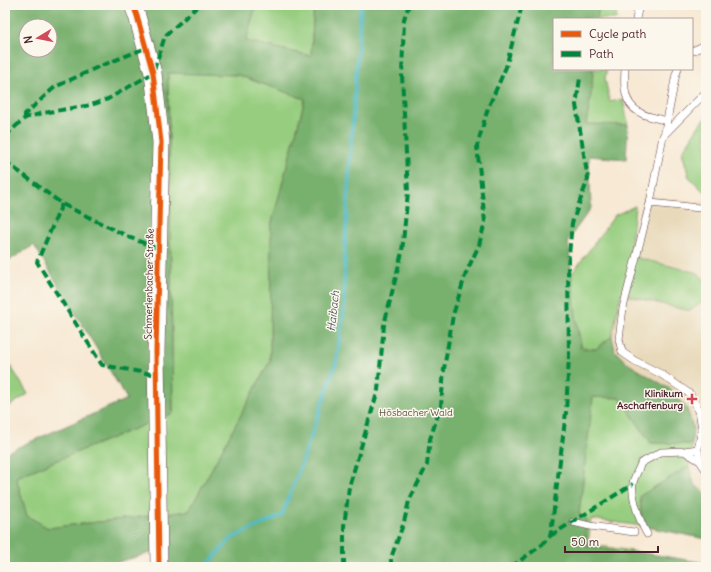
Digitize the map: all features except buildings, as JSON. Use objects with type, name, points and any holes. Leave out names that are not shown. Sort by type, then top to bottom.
[{"type":"street","name":"Schmerlenbacher Straße","points":[[133,5],[153,74],[161,142],[156,352],[159,567]]},
{"type":"lane","points":[[636,18],[640,5]]},
{"type":"lane","points":[[693,51],[706,45]]},
{"type":"lane","points":[[625,70],[624,86],[628,102],[639,112],[667,121]]},
{"type":"lane","points":[[678,70],[650,202],[623,308],[619,339],[622,352],[635,361],[661,374],[690,394],[698,411],[702,429],[698,449],[700,461],[706,470]]},
{"type":"lane","points":[[664,136],[706,92]]},
{"type":"lane","points":[[650,202],[700,208],[706,207]]},
{"type":"lane","points":[[647,534],[642,526],[635,504],[633,484],[641,463],[661,452],[698,449]]},
{"type":"lane","points":[[684,451],[700,461]]},
{"type":"lane","points":[[573,522],[634,532]]},
{"type":"shaded area","points":[[644,194],[696,202],[706,200],[706,282],[698,273],[630,256]]},
{"type":"shaded area","name":"Klinikum Aschaffenburg","points":[[621,294],[690,311],[706,299],[706,494],[694,484],[689,466],[693,427],[652,379],[627,363],[615,351],[612,336]]},
{"type":"green space","name":"Hösbacher Wald","points":[[5,5],[256,5],[246,41],[311,56],[314,5],[599,5],[597,18],[553,18],[553,70],[593,70],[592,88],[586,124],[628,125],[626,159],[589,156],[591,208],[568,240],[577,325],[581,348],[596,349],[612,336],[615,351],[627,363],[670,389],[687,409],[693,427],[692,444],[651,443],[620,398],[593,397],[579,514],[586,518],[586,546],[627,554],[631,551],[706,563],[706,567],[598,567],[573,563],[552,567],[165,567],[164,549],[101,567],[5,567],[5,453],[127,399],[34,245],[5,263]],"holes":[[[168,73],[238,75],[305,99],[271,226],[270,361],[189,511],[48,528],[27,516],[16,477],[173,413]]]},
{"type":"green space","points":[[256,5],[314,5],[311,56],[245,41]]},
{"type":"green space","points":[[599,5],[615,5],[617,18],[597,18]]},
{"type":"green space","points":[[593,70],[607,70],[605,79],[610,102],[623,99],[628,125],[586,124],[592,88]]},
{"type":"green space","points":[[168,73],[238,75],[305,99],[271,226],[270,361],[189,511],[48,528],[27,516],[16,477],[173,413]]},
{"type":"green space","points":[[706,117],[706,194],[689,177],[682,152]]},
{"type":"green space","points":[[635,206],[630,256],[698,273],[706,282],[706,299],[690,311],[621,294],[612,336],[596,349],[582,348],[577,325],[571,275],[615,215]]},
{"type":"green space","points":[[5,357],[28,394],[5,409]]},
{"type":"green space","points":[[593,397],[620,398],[651,443],[692,444],[689,466],[640,496],[642,526],[591,519],[588,544],[631,551],[628,554],[586,546],[586,518],[579,514]]},
{"type":"green space","points":[[689,466],[694,484],[706,494],[706,539],[642,526],[640,496]]},
{"type":"waterway","name":"Haibach","points":[[205,567],[232,538],[282,515],[304,457],[336,363],[344,311],[345,246],[361,5]]},
{"type":"marked path","points":[[5,136],[25,118],[43,113],[91,105],[108,99],[153,73],[165,36],[199,5]]},
{"type":"marked path","points":[[344,567],[344,526],[349,487],[378,390],[384,325],[402,252],[408,192],[402,75],[404,19],[409,5]]},
{"type":"marked path","points":[[391,567],[391,558],[404,522],[409,501],[427,465],[430,439],[441,406],[444,369],[453,315],[466,273],[479,245],[485,222],[477,146],[488,108],[506,67],[522,5]]},
{"type":"marked path","points":[[25,118],[25,114],[55,87],[98,67],[146,48]]},
{"type":"marked path","points":[[511,567],[542,545],[550,536],[552,525],[566,412],[569,356],[568,265],[572,223],[588,179],[576,105],[580,78]]},
{"type":"marked path","points":[[5,161],[62,204],[131,238],[159,249]]},
{"type":"marked path","points":[[62,204],[37,262],[102,365],[157,375]]},
{"type":"marked path","points":[[550,536],[633,484]]},
{"type":"cycle path","points":[[133,5],[153,73],[161,142],[156,352],[159,567]]},
{"type":"place","name":"Klinikum Aschaffenburg","points":[[692,399]]}]
